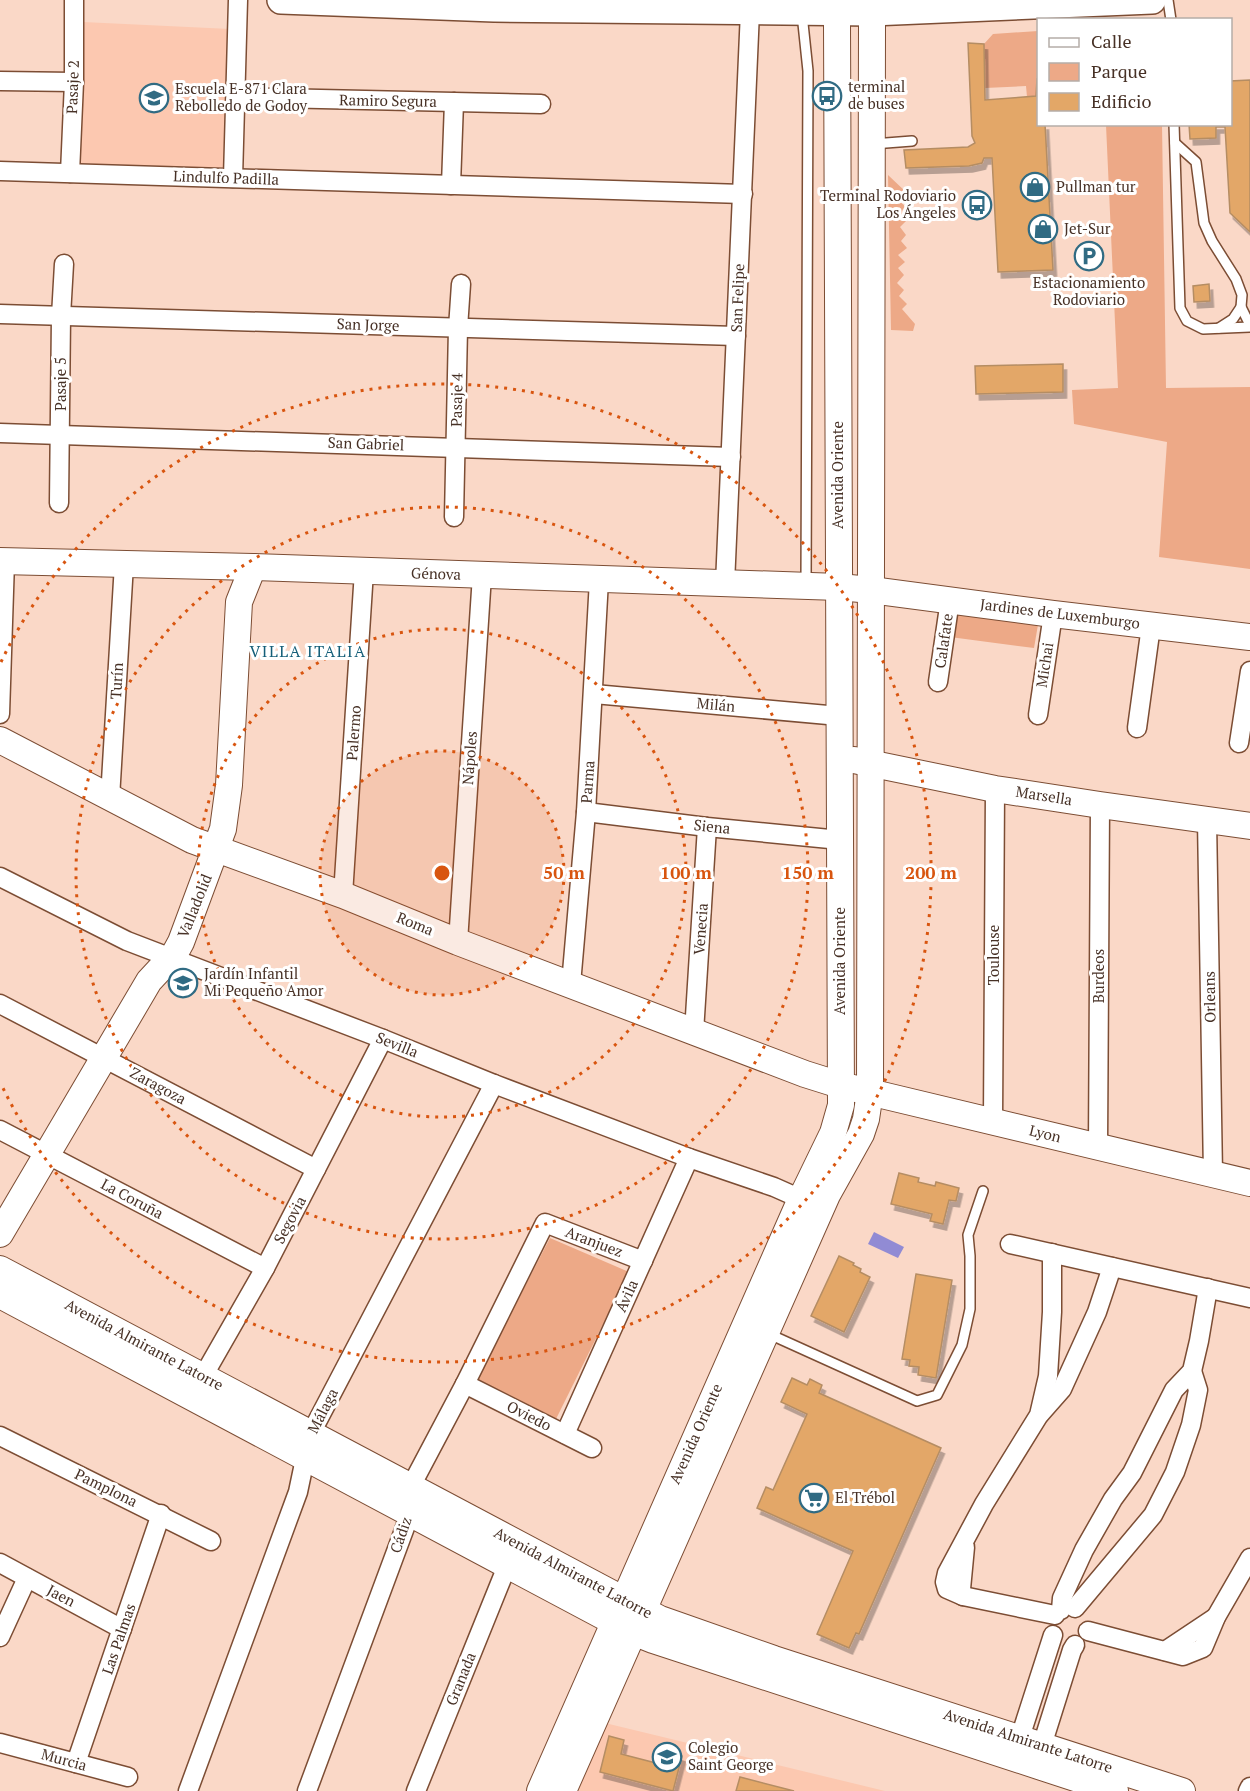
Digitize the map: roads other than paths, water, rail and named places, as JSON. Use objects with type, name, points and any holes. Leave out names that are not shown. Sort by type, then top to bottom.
[{"type":"main road","points":[[281,0],[494,9],[801,12],[842,6],[1152,0]]},
{"type":"main road","name":"Avenida Oriente","points":[[563,1791],[628,1616],[801,1199],[838,1119],[841,1105],[837,148],[842,6]]},
{"type":"main road","name":"Avenida Oriente","points":[[540,1791],[628,1616],[765,1333],[828,1195],[861,1134],[866,1119],[870,1092],[871,6]]},
{"type":"main road","points":[[837,148],[872,144]]},
{"type":"main road","points":[[838,338],[846,351],[871,352]]},
{"type":"main road","name":"Génova","points":[[2,561],[253,567],[839,587],[871,590]]},
{"type":"main road","name":"Valladolid","points":[[0,1234],[149,981],[181,942],[217,850],[228,795],[239,602],[253,567]]},
{"type":"main road","name":"Jardines de Luxemburgo","points":[[871,590],[1250,637]]},
{"type":"main road","name":"Roma","points":[[0,740],[164,827],[217,850],[343,895],[458,942],[840,1085]]},
{"type":"main road","name":"Marsella","points":[[839,759],[871,762],[995,789],[1250,826]]},
{"type":"main road","name":"Lyon","points":[[840,1085],[1250,1183]]},
{"type":"main road","name":"Avenida Almirante Latorre","points":[[0,1269],[197,1387],[307,1446],[410,1514],[507,1566],[628,1616],[690,1631],[1028,1752],[1115,1791]]},
{"type":"main road","name":"Avenida Almirante Latorre","points":[[0,1295],[197,1387]]},
{"type":"main road","name":"Avenida Almirante Latorre","points":[[307,1446],[410,1488],[628,1616]]},
{"type":"main road","name":"Avenida Almirante Latorre","points":[[1028,1752],[1182,1791]]},
{"type":"street","name":"Pasaje 2","points":[[70,173],[74,82],[74,0]]},
{"type":"street","points":[[233,178],[238,0]]},
{"type":"street","name":"San Felipe","points":[[725,584],[750,11]]},
{"type":"street","points":[[0,81],[74,82]]},
{"type":"street","name":"Ramiro Segura","points":[[236,97],[540,104]]},
{"type":"street","points":[[451,185],[454,102]]},
{"type":"street","name":"Lindulfo Padilla","points":[[0,171],[742,194]]},
{"type":"street","name":"Pasaje 5","points":[[59,503],[61,316],[64,264]]},
{"type":"street","name":"Pasaje 4","points":[[454,516],[461,284]]},
{"type":"street","name":"San Jorge","points":[[0,314],[736,336]]},
{"type":"street","name":"San Gabriel","points":[[0,433],[731,456]]},
{"type":"street","points":[[0,714],[2,561]]},
{"type":"street","name":"Turín","points":[[110,798],[124,564]]},
{"type":"street","name":"Palermo","points":[[343,895],[364,571]]},
{"type":"street","name":"Nápoles","points":[[458,942],[482,575]]},
{"type":"street","name":"Parma","points":[[571,984],[586,812],[599,580]]},
{"type":"street","name":"Calafate","points":[[938,682],[950,600]]},
{"type":"street","name":"Michai","points":[[1038,716],[1053,614]]},
{"type":"street","points":[[1137,728],[1151,626]]},
{"type":"street","points":[[1239,743],[1250,671]]},
{"type":"street","name":"Milán","points":[[594,694],[839,716]]},
{"type":"street","name":"Toulouse","points":[[993,1121],[995,789]]},
{"type":"street","name":"Burdeos","points":[[1098,1147],[1100,805]]},
{"type":"street","name":"Siena","points":[[586,812],[840,840]]},
{"type":"street","name":"Orleans","points":[[1207,820],[1212,1174]]},
{"type":"street","name":"Venecia","points":[[694,1032],[707,827]]},
{"type":"street","name":"Sevilla","points":[[0,877],[127,941],[689,1158],[774,1186],[801,1199]]},
{"type":"street","name":"Zaragoza","points":[[0,1004],[316,1169]]},
{"type":"street","name":"Segovia","points":[[197,1387],[265,1268],[383,1039]]},
{"type":"street","name":"Málaga","points":[[188,1791],[298,1492],[307,1446],[494,1084]]},
{"type":"street","name":"La Coruña","points":[[0,1130],[265,1268]]},
{"type":"street","name":"Ávila","points":[[565,1434],[689,1158]]},
{"type":"street","name":"Aranjuez","points":[[545,1223],[643,1261]]},
{"type":"street","name":"Cádiz","points":[[307,1791],[410,1514],[410,1488],[545,1223]]},
{"type":"street","points":[[1010,1244],[1250,1298]]},
{"type":"street","points":[[1039,1415],[1048,1376],[1052,1312],[1052,1253]]},
{"type":"street","points":[[1028,1752],[1072,1650],[1082,1642],[1088,1631],[1088,1622],[1083,1613],[963,1596],[961,1589],[965,1543],[984,1504],[1039,1415],[1062,1389],[1097,1312],[1112,1267]]},
{"type":"street","points":[[1028,1752],[1053,1635],[1051,1624],[1153,1515],[1175,1472],[1191,1425],[1198,1390],[1192,1371],[1200,1341],[1208,1288]]},
{"type":"street","points":[[1064,1611],[1062,1598],[1088,1542],[1113,1499],[1132,1473],[1174,1390],[1192,1371]]},
{"type":"street","name":"Oviedo","points":[[465,1384],[592,1448]]},
{"type":"street","name":"Pamplona","points":[[0,1436],[161,1514],[211,1541]]},
{"type":"street","name":"Las Palmas","points":[[76,1762],[161,1514]]},
{"type":"street","points":[[1088,1631],[1165,1651],[1216,1617],[1250,1558]]},
{"type":"street","name":"Jaen","points":[[0,1563],[122,1629]]},
{"type":"street","name":"Granada","points":[[416,1791],[507,1566]]},
{"type":"street","points":[[2,1626],[27,1578]]},
{"type":"street","points":[[1053,1635],[1060,1643],[1076,1645]]},
{"type":"street","name":"Murcia","points":[[0,1743],[128,1777]]},
{"type":"street","points":[[1248,1791],[1250,1787]]},
{"type":"lane","points":[[1168,0],[1171,18]]},
{"type":"lane","points":[[801,12],[808,71],[806,587]]},
{"type":"lane","points":[[1174,126],[1180,308],[1187,321],[1203,329],[1217,330],[1250,326],[1241,307]]},
{"type":"lane","points":[[872,144],[912,141]]},
{"type":"lane","points":[[1175,142],[1196,162],[1204,223],[1212,241],[1236,279],[1242,295],[1241,307],[1233,319],[1217,330]]},
{"type":"lane","points":[[765,1333],[917,1401],[937,1395],[962,1345],[970,1309],[968,1234],[983,1191]]},
{"type":"place","name":"terminal de buses","points":[[827,96]]},
{"type":"place","name":"Escuela E-871 Clara Rebolledo de Godoy","points":[[154,98]]},
{"type":"place","name":"Pullman tur","points":[[1035,187]]},
{"type":"place","name":"Terminal Rodoviario Los Ángeles","points":[[977,205]]},
{"type":"place","name":"Jet-Sur","points":[[1043,229]]},
{"type":"place","name":"Estacionamiento Rodoviario","points":[[1089,256]]},
{"type":"place","name":"Jardín Infantil Mi Pequeño Amor","points":[[183,983]]},
{"type":"place","name":"El Trébol","points":[[814,1498]]},
{"type":"place","name":"Colegio Saint George","points":[[667,1757]]},
{"type":"district","name":"VILLA ITALIA","points":[[308,651]]}]
